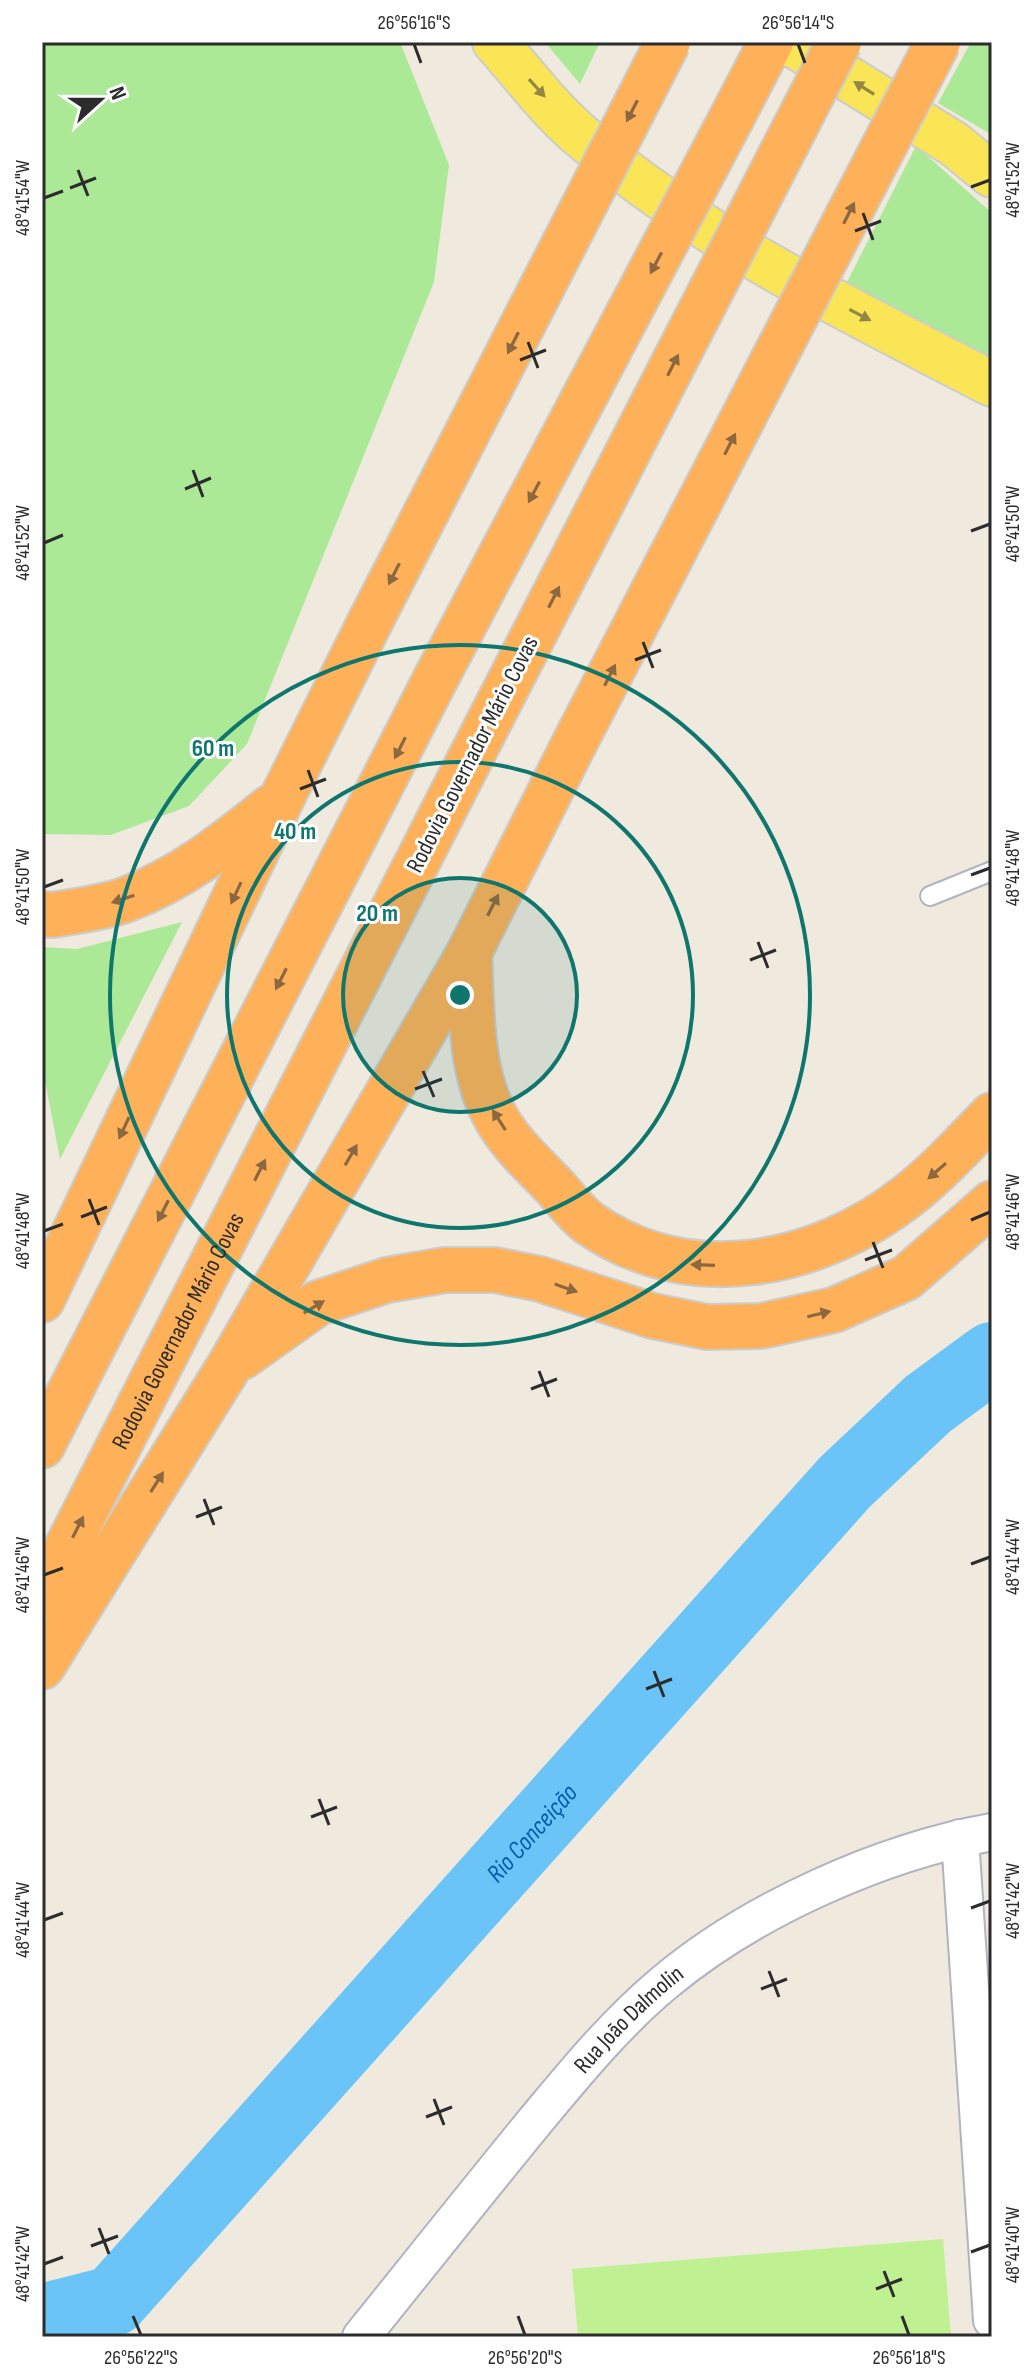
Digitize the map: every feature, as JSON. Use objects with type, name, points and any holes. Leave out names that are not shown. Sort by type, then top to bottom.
[{"type":"highway","points":[[42,1300],[282,798],[668,42]]},
{"type":"highway","points":[[42,1446],[436,678],[771,42]]},
{"type":"highway","name":"Rodovia Governador Mário Covas","points":[[42,1596],[839,42]]},
{"type":"highway","points":[[42,1667],[228,1368],[469,953],[938,42]]},
{"type":"highway","points":[[42,914],[52,915],[123,901],[161,884],[207,859],[282,798]]},
{"type":"highway","points":[[469,953],[480,1075],[494,1115],[524,1154],[588,1222],[642,1252],[693,1265],[753,1266],[834,1241],[907,1197],[992,1115]]},
{"type":"highway","points":[[228,1368],[318,1303],[387,1280],[445,1270],[495,1270],[540,1279],[653,1316],[707,1327],[761,1326],[834,1310],[906,1278],[992,1203]]},
{"type":"main road","points":[[495,42],[578,134],[638,183],[743,251],[992,384]]},
{"type":"main road","points":[[789,42],[954,144],[992,175]]},
{"type":"street","points":[[976,1835],[992,2320]]},
{"type":"street","name":"Rua João Dalmolin","points":[[361,2337],[597,2047],[664,1983],[739,1929],[813,1891],[976,1835]]},
{"type":"lane","points":[[930,896],[992,871]]},
{"type":"green space","points":[[42,42],[400,42],[449,165],[434,282],[247,744],[189,806],[111,835],[42,834]]},
{"type":"green space","points":[[545,42],[600,42],[580,84]]},
{"type":"green space","points":[[971,42],[992,42],[992,135],[938,103]]},
{"type":"green space","points":[[916,146],[992,213],[992,366],[843,290]]},
{"type":"green space","points":[[182,922],[60,1159],[42,1065],[42,947],[77,949]]},
{"type":"green space","points":[[943,2239],[951,2337],[578,2337],[572,2269]]},
{"type":"waterway","name":"Rio Conceição","points":[[113,2301],[845,1482],[928,1404],[992,1357]]},
{"type":"waterway","points":[[42,2319],[113,2301]]}]
